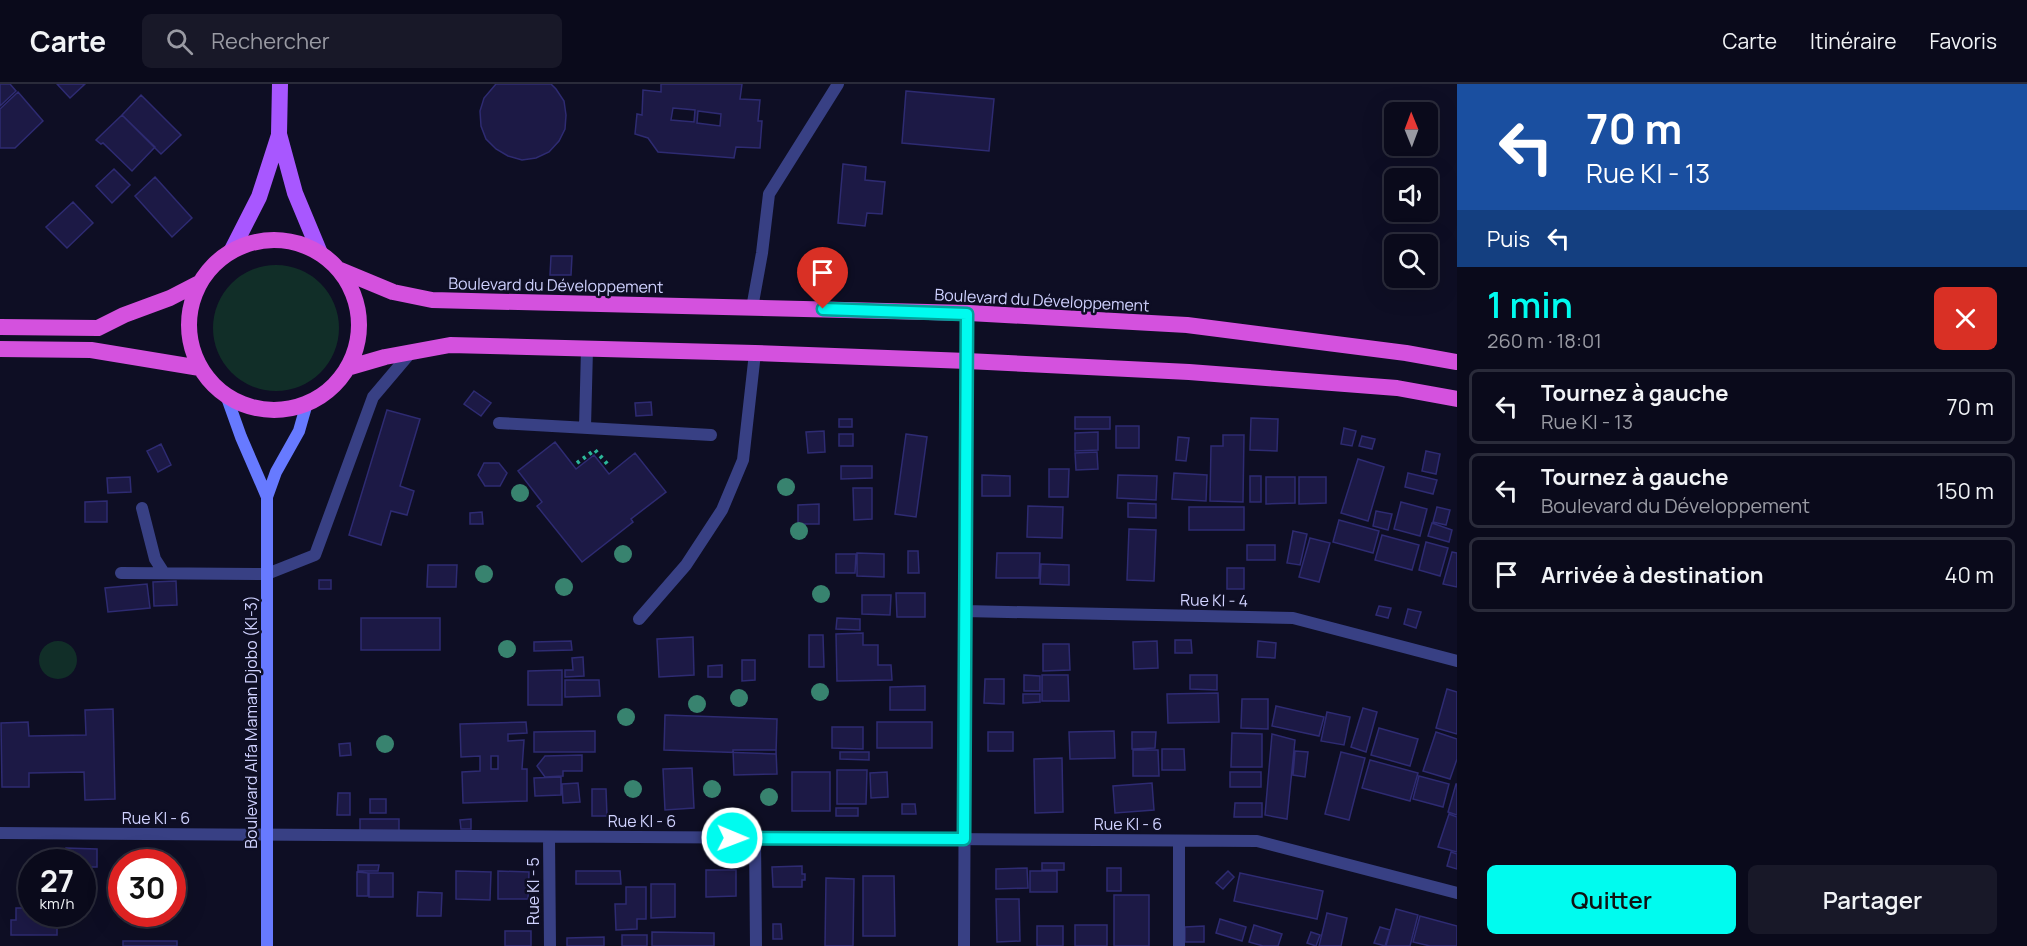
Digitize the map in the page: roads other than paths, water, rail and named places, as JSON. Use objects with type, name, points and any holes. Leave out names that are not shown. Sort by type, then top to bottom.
[{"type":"highway","points":[[261,240],[292,241],[320,253],[340,270],[353,293],[359,318],[357,344],[347,368],[330,389],[307,403],[280,410],[252,407],[226,395],[200,368],[191,347],[188,326],[191,304],[199,284],[213,264],[232,250],[261,240]]},
{"type":"highway","name":"Boulevard du Développement","points":[[340,270],[393,292],[432,300],[967,314],[1187,325],[1383,350],[1457,362]]},
{"type":"highway","points":[[0,327],[98,328],[199,284]]},
{"type":"highway","points":[[347,368],[411,351],[450,345],[587,348],[967,361],[1189,372],[1397,388],[1457,399]]},
{"type":"highway","points":[[0,349],[91,350],[200,368]]},
{"type":"main road","points":[[280,84],[279,134],[295,193],[320,253]]},
{"type":"main road","points":[[232,250],[259,197],[279,134]]},
{"type":"main road","name":"Boulevard Alfa Maman Djobo (KI-3)","points":[[226,395],[267,497]]},
{"type":"main road","name":"Boulevard Alfa Maman Djobo (KI-3)","points":[[267,946],[267,497],[276,472],[299,431],[307,403]]},
{"type":"street","points":[[752,308],[769,194],[838,84]]},
{"type":"street","points":[[964,946],[967,314]]},
{"type":"street","points":[[585,427],[587,348]]},
{"type":"street","points":[[121,573],[267,574],[315,555],[373,397],[411,351]]},
{"type":"street","points":[[639,620],[686,565],[722,510],[743,460],[755,353]]},
{"type":"street","points":[[499,423],[711,435]]},
{"type":"street","points":[[142,508],[155,559],[164,573]]},
{"type":"street","name":"Rue KI - 4","points":[[965,611],[1293,618],[1457,661]]},
{"type":"street","name":"Rue KI - 6","points":[[0,833],[1257,841],[1457,893]]},
{"type":"street","name":"Rue KI - 5","points":[[549,837],[550,946]]},
{"type":"street","points":[[755,838],[756,946]]},
{"type":"street","points":[[1179,840],[1179,946]]}]
